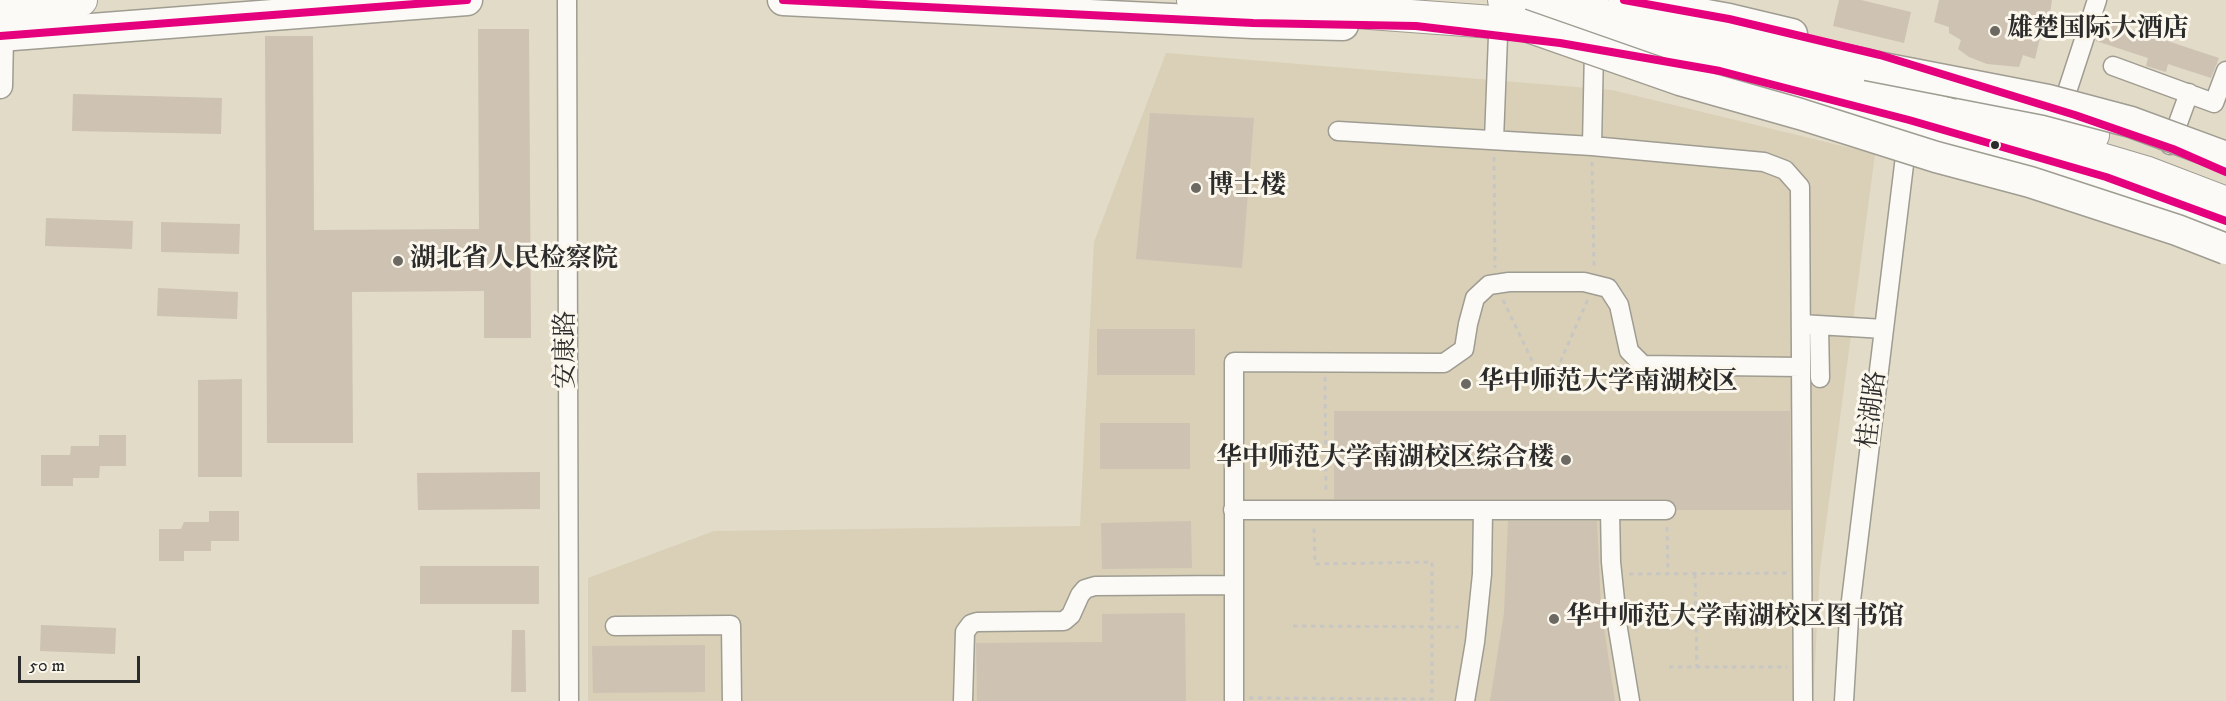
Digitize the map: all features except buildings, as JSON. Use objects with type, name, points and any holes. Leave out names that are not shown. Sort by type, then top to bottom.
[{"type":"highway","points":[[0,26],[81,0]]},
{"type":"highway","points":[[1193,0],[1721,34],[1867,65],[2003,106],[2146,153],[2224,165]]},
{"type":"highway","points":[[1507,20],[1703,55],[1838,84],[2145,172],[2226,203]]},
{"type":"main road","points":[[0,26],[467,0]]},
{"type":"main road","points":[[783,0],[1253,23],[1416,26],[1507,20],[1594,49],[1720,71],[1909,120],[2106,177],[2226,221]]},
{"type":"main road","points":[[1624,0],[1729,19],[1880,55],[2061,110],[2224,165]]},
{"type":"main road","points":[[1507,20],[1680,80],[1800,114],[1936,157],[2030,182],[2176,230],[2226,249]]},
{"type":"street","name":"安康路","points":[[567,0],[569,701]]},
{"type":"street","points":[[2061,110],[2097,0]]},
{"type":"street","points":[[1494,140],[1507,20]]},
{"type":"street","points":[[0,26],[0,86]]},
{"type":"street","points":[[1592,146],[1594,49]]},
{"type":"street","points":[[2113,66],[2214,103],[2226,71]]},
{"type":"street","points":[[2169,148],[2189,93]]},
{"type":"street","name":"桂湖路","points":[[1844,701],[1848,617],[1909,120]]},
{"type":"street","points":[[1338,131],[1592,146],[1764,162],[1785,170],[1800,187],[1803,701]]},
{"type":"street","points":[[1234,699],[1234,362],[1273,370],[1325,363],[1444,363],[1464,349],[1475,298],[1489,285],[1509,282],[1584,282],[1608,288],[1619,305],[1629,351],[1643,365],[1801,367]]},
{"type":"street","points":[[1801,324],[1884,329]]},
{"type":"street","points":[[1820,326],[1820,378]]},
{"type":"street","points":[[1233,510],[1666,510]]},
{"type":"street","points":[[1465,701],[1477,627],[1482,574],[1483,510]]},
{"type":"street","points":[[1610,510],[1612,574],[1630,701]]},
{"type":"street","points":[[963,701],[965,632],[971,624],[977,622],[1064,621],[1071,615],[1085,589],[1095,586],[1233,585]]},
{"type":"street","points":[[615,626],[731,625],[732,701]]},
{"type":"path","points":[[1494,140],[1495,284],[1547,392],[1595,285],[1592,146]]},
{"type":"path","points":[[1234,699],[1432,699],[1432,562],[1315,564],[1320,510],[1325,363]]},
{"type":"path","points":[[1666,510],[1668,574]]},
{"type":"path","points":[[1612,574],[1802,573]]},
{"type":"path","points":[[1695,574],[1697,668]]},
{"type":"path","points":[[1293,626],[1477,627]]},
{"type":"path","points":[[1669,667],[1803,666]]},
{"type":"shaded area","name":"华中师范大学南湖校区","points":[[1166,53],[1612,90],[1875,154],[1820,569],[1813,701],[588,701],[588,578],[714,531],[1080,526],[1094,242]]},
{"type":"transit line","points":[[0,36],[467,0]]},
{"type":"transit line","points":[[783,0],[1253,23],[1416,26],[1560,43],[1720,71],[1909,120],[2106,177],[2226,221]]},
{"type":"transit line","points":[[1624,0],[1729,19],[1880,55],[2075,115],[2173,149],[2226,172]]},
{"type":"place","name":"雄楚国际大酒店","points":[[1995,31]]},
{"type":"place","name":"博士楼","points":[[1196,188]]},
{"type":"place","name":"湖北省人民检察院","points":[[398,261]]},
{"type":"place","name":"华中师范大学南湖校区","points":[[1466,384]]},
{"type":"place","name":"华中师范大学南湖校区综合楼","points":[[1566,460]]},
{"type":"place","name":"华中师范大学南湖校区图书馆","points":[[1554,619]]}]
